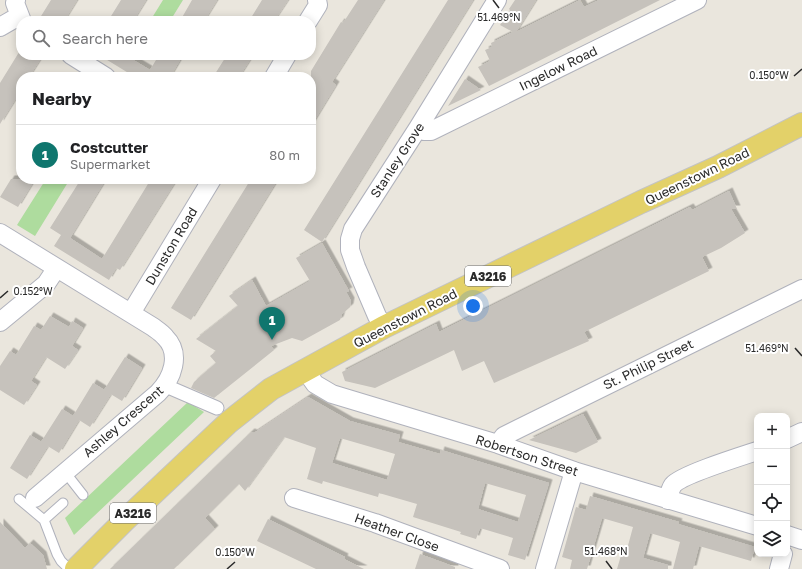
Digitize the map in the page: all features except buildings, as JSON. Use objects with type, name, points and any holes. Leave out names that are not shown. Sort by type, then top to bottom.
[{"type":"main road","name":"Queenstown Road","points":[[76,569],[125,520],[229,422],[271,389],[384,327],[718,167],[802,124]]},
{"type":"street","points":[[311,16],[318,5],[318,0]]},
{"type":"street","name":"Stanley Grove","points":[[384,327],[377,316],[350,250],[350,239],[353,229],[418,128],[497,0]]},
{"type":"street","name":"Ingelow Road","points":[[418,128],[424,131],[431,130],[697,0]]},
{"type":"street","points":[[0,27],[19,12]]},
{"type":"street","points":[[79,60],[98,72]]},
{"type":"street","points":[[277,72],[285,60]]},
{"type":"street","name":"Dunston Road","points":[[131,313],[209,184]]},
{"type":"street","name":"Ashley Crescent","points":[[0,233],[56,269],[131,313],[157,331],[166,338],[171,346],[174,356],[174,366],[166,386],[65,472],[27,498]]},
{"type":"street","points":[[0,322],[46,284],[56,269]]},
{"type":"street","name":"St. Philip Street","points":[[498,444],[504,436],[802,289]]},
{"type":"street","name":"Robertson Street","points":[[306,370],[315,384],[332,394],[498,444],[574,471],[754,525]]},
{"type":"street","points":[[166,386],[217,408]]},
{"type":"street","points":[[790,438],[802,432]]},
{"type":"street","points":[[668,500],[673,486],[682,479],[754,452]]},
{"type":"street","points":[[545,569],[574,471]]},
{"type":"street","name":"Heather Close","points":[[294,498],[375,523],[495,568]]},
{"type":"street","points":[[779,569],[783,557]]},
{"type":"lane","points":[[65,472],[83,495]]},
{"type":"lane","points":[[27,498],[44,520],[60,561],[69,569]]},
{"type":"lane","points":[[44,520],[63,503]]},
{"type":"green space","points":[[163,0],[183,0],[173,16],[153,16]]},
{"type":"green space","points":[[43,184],[67,184],[35,236],[17,225]]},
{"type":"green space","points":[[188,402],[204,412],[74,535],[65,518]]},
{"type":"place","name":"Costcutter","points":[[272,340]]}]
